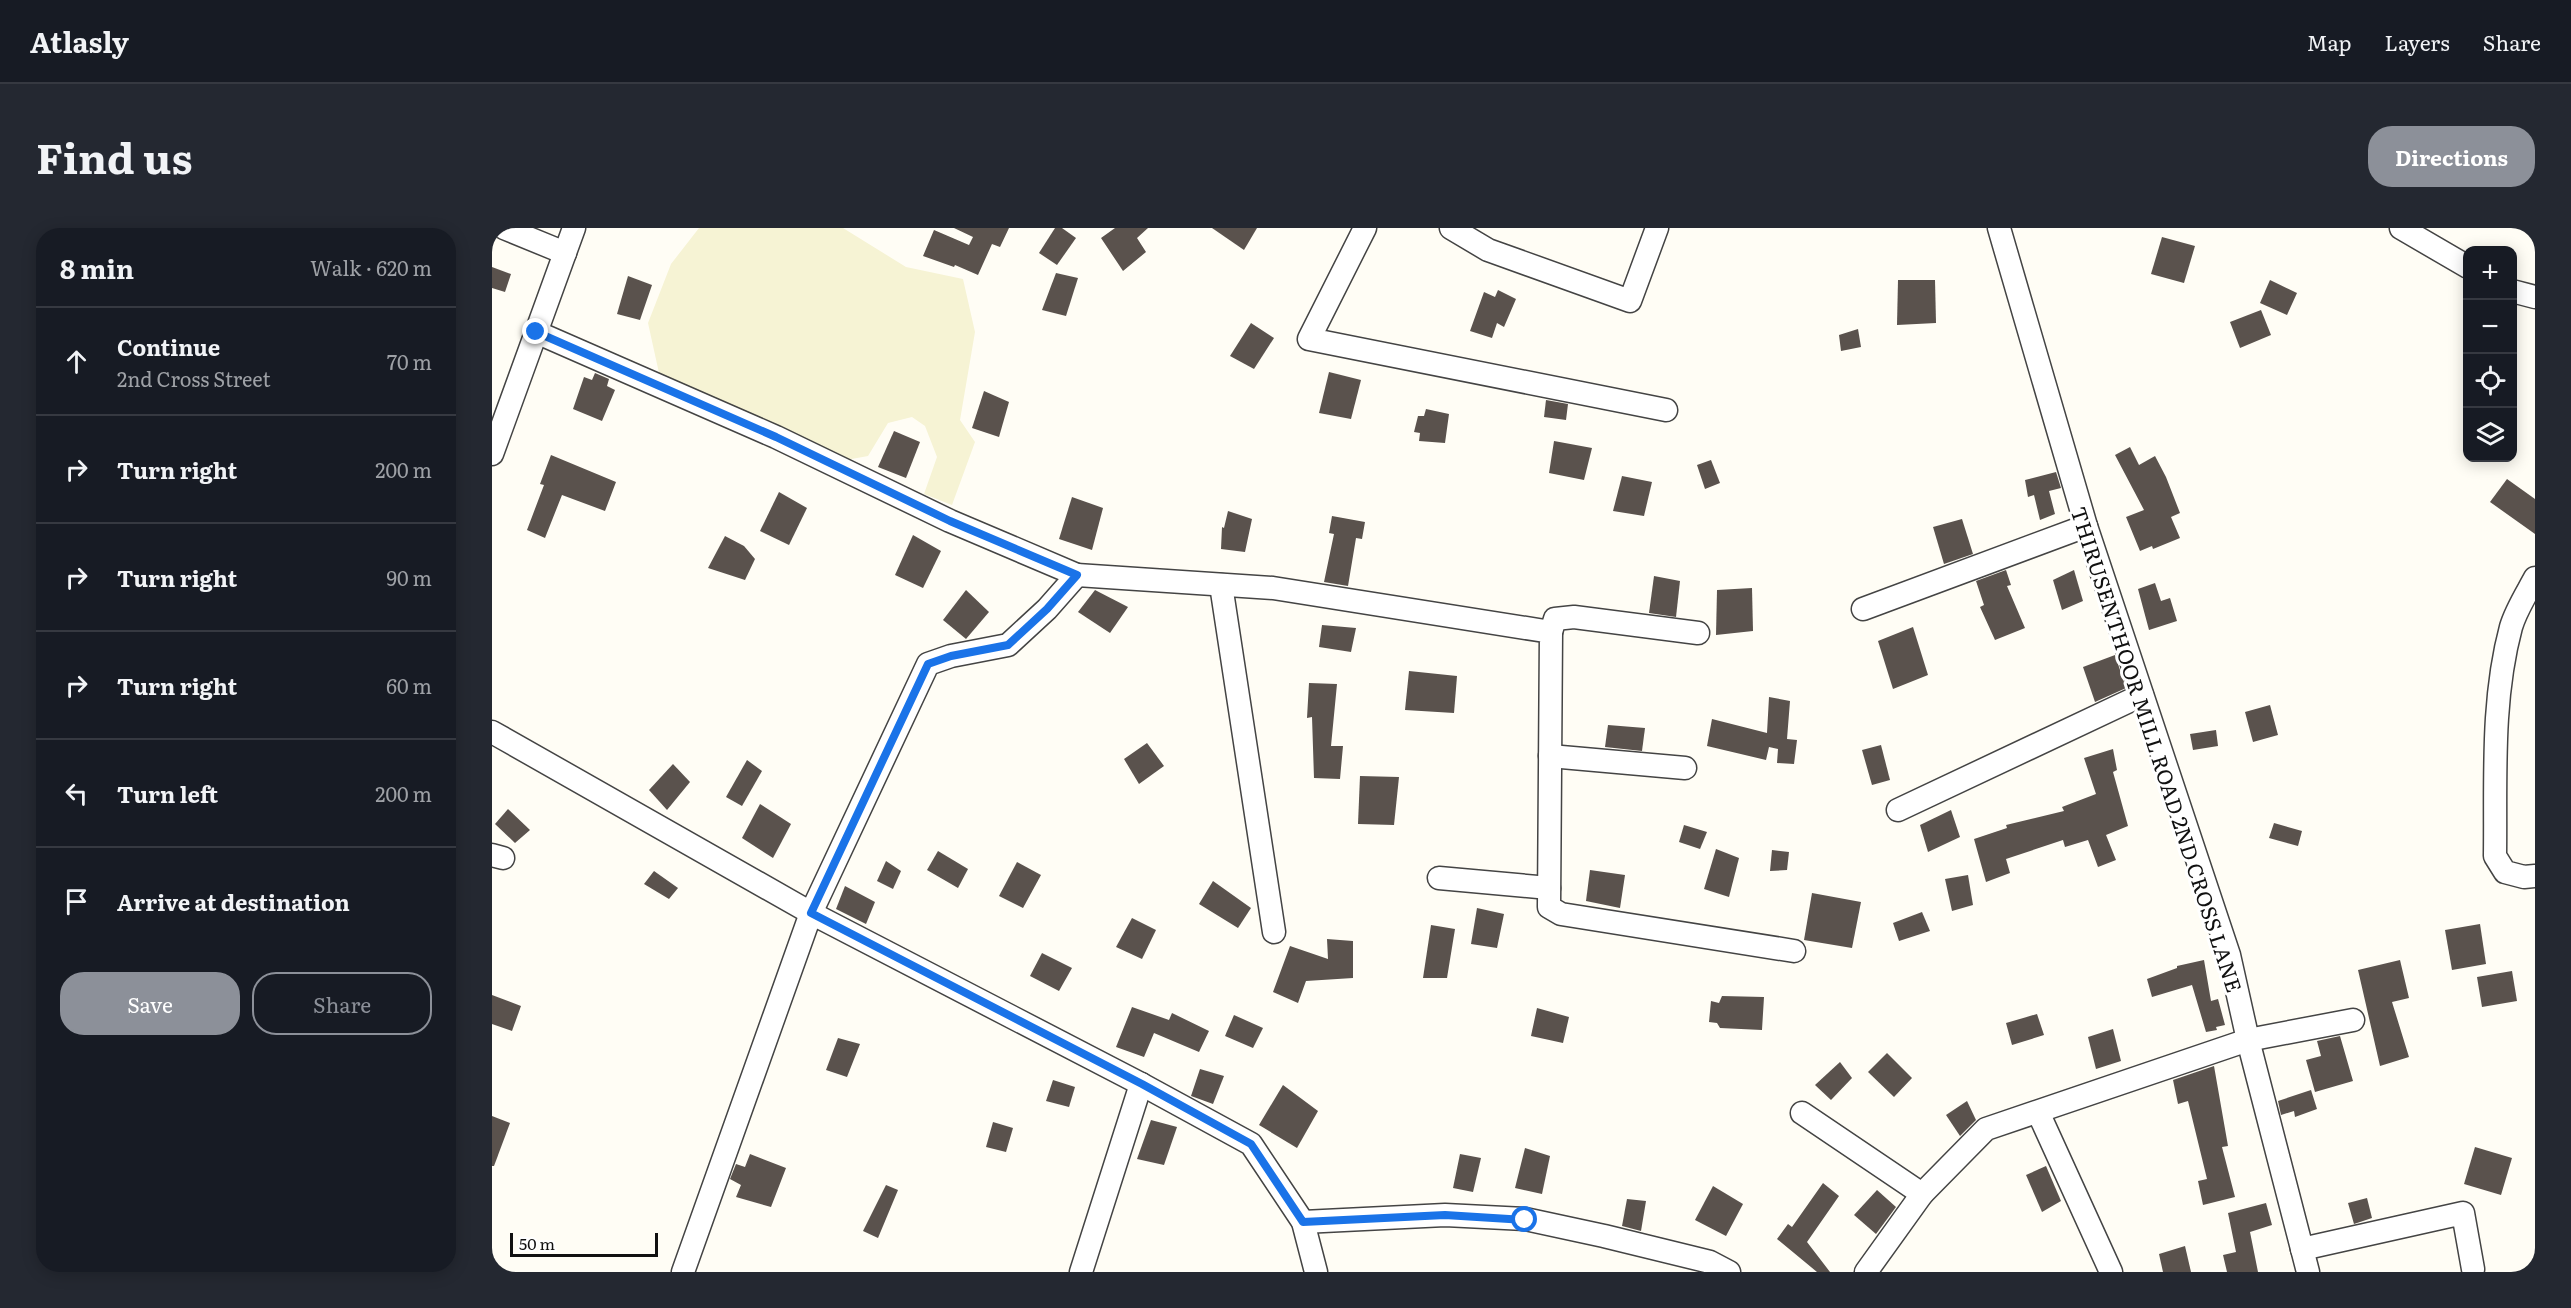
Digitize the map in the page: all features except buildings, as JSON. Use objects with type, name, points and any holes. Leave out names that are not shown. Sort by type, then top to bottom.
[{"type":"street","points":[[504,228],[565,253]]},
{"type":"street","points":[[492,454],[574,228]]},
{"type":"street","points":[[1365,228],[1309,339],[1666,411]]},
{"type":"street","points":[[1451,228],[1488,250],[1630,301],[1657,228]]},
{"type":"street","name":"THIRUSENTHOOR MILL ROAD 2ND CROSS LANE","points":[[1999,228],[2086,526],[2229,955],[2248,1040],[2308,1272]]},
{"type":"street","points":[[2401,228],[2463,264]]},
{"type":"street","points":[[2517,292],[2535,297]]},
{"type":"street","points":[[536,332],[776,437],[950,521],[1077,575],[1273,588],[1551,632]]},
{"type":"street","points":[[1863,609],[2086,526]]},
{"type":"street","points":[[683,1272],[811,913],[928,664],[951,656],[1008,645],[1047,609],[1077,575]]},
{"type":"street","points":[[2535,578],[2512,625],[2502,670],[2497,727],[2495,856],[2505,872],[2524,877],[2535,876]]},
{"type":"street","points":[[1221,585],[1274,932]]},
{"type":"street","points":[[1698,633],[1574,617],[1555,619],[1551,632],[1549,908],[1561,914],[1794,951]]},
{"type":"street","points":[[1898,810],[2142,695]]},
{"type":"street","points":[[492,732],[811,913],[1142,1084],[1251,1144],[1303,1222],[1316,1272]]},
{"type":"street","points":[[1550,756],[1685,768]]},
{"type":"street","points":[[1439,878],[1549,888]]},
{"type":"street","points":[[1866,1272],[1922,1194],[1986,1130],[2248,1040],[2352,1020]]},
{"type":"street","points":[[1081,1272],[1142,1084]]},
{"type":"street","points":[[2038,1112],[2111,1272]]},
{"type":"street","points":[[1802,1113],[1922,1194]]},
{"type":"street","points":[[2302,1249],[2463,1213],[2473,1269]]},
{"type":"street","points":[[1303,1222],[1445,1215],[1525,1220],[1604,1236],[1710,1262],[1729,1272]]},
{"type":"shaded area","points":[[699,228],[843,228],[906,267],[963,279],[975,332],[960,420],[975,442],[952,505],[924,494],[937,457],[925,426],[912,417],[888,423],[868,456],[846,460],[659,373],[648,323],[671,264]]},
{"type":"route","points":[[536,332],[776,437],[950,521],[1077,575],[1047,609],[1008,645],[951,656],[928,664],[811,913],[1142,1084],[1251,1144],[1303,1222],[1445,1215],[1525,1220]]}]
